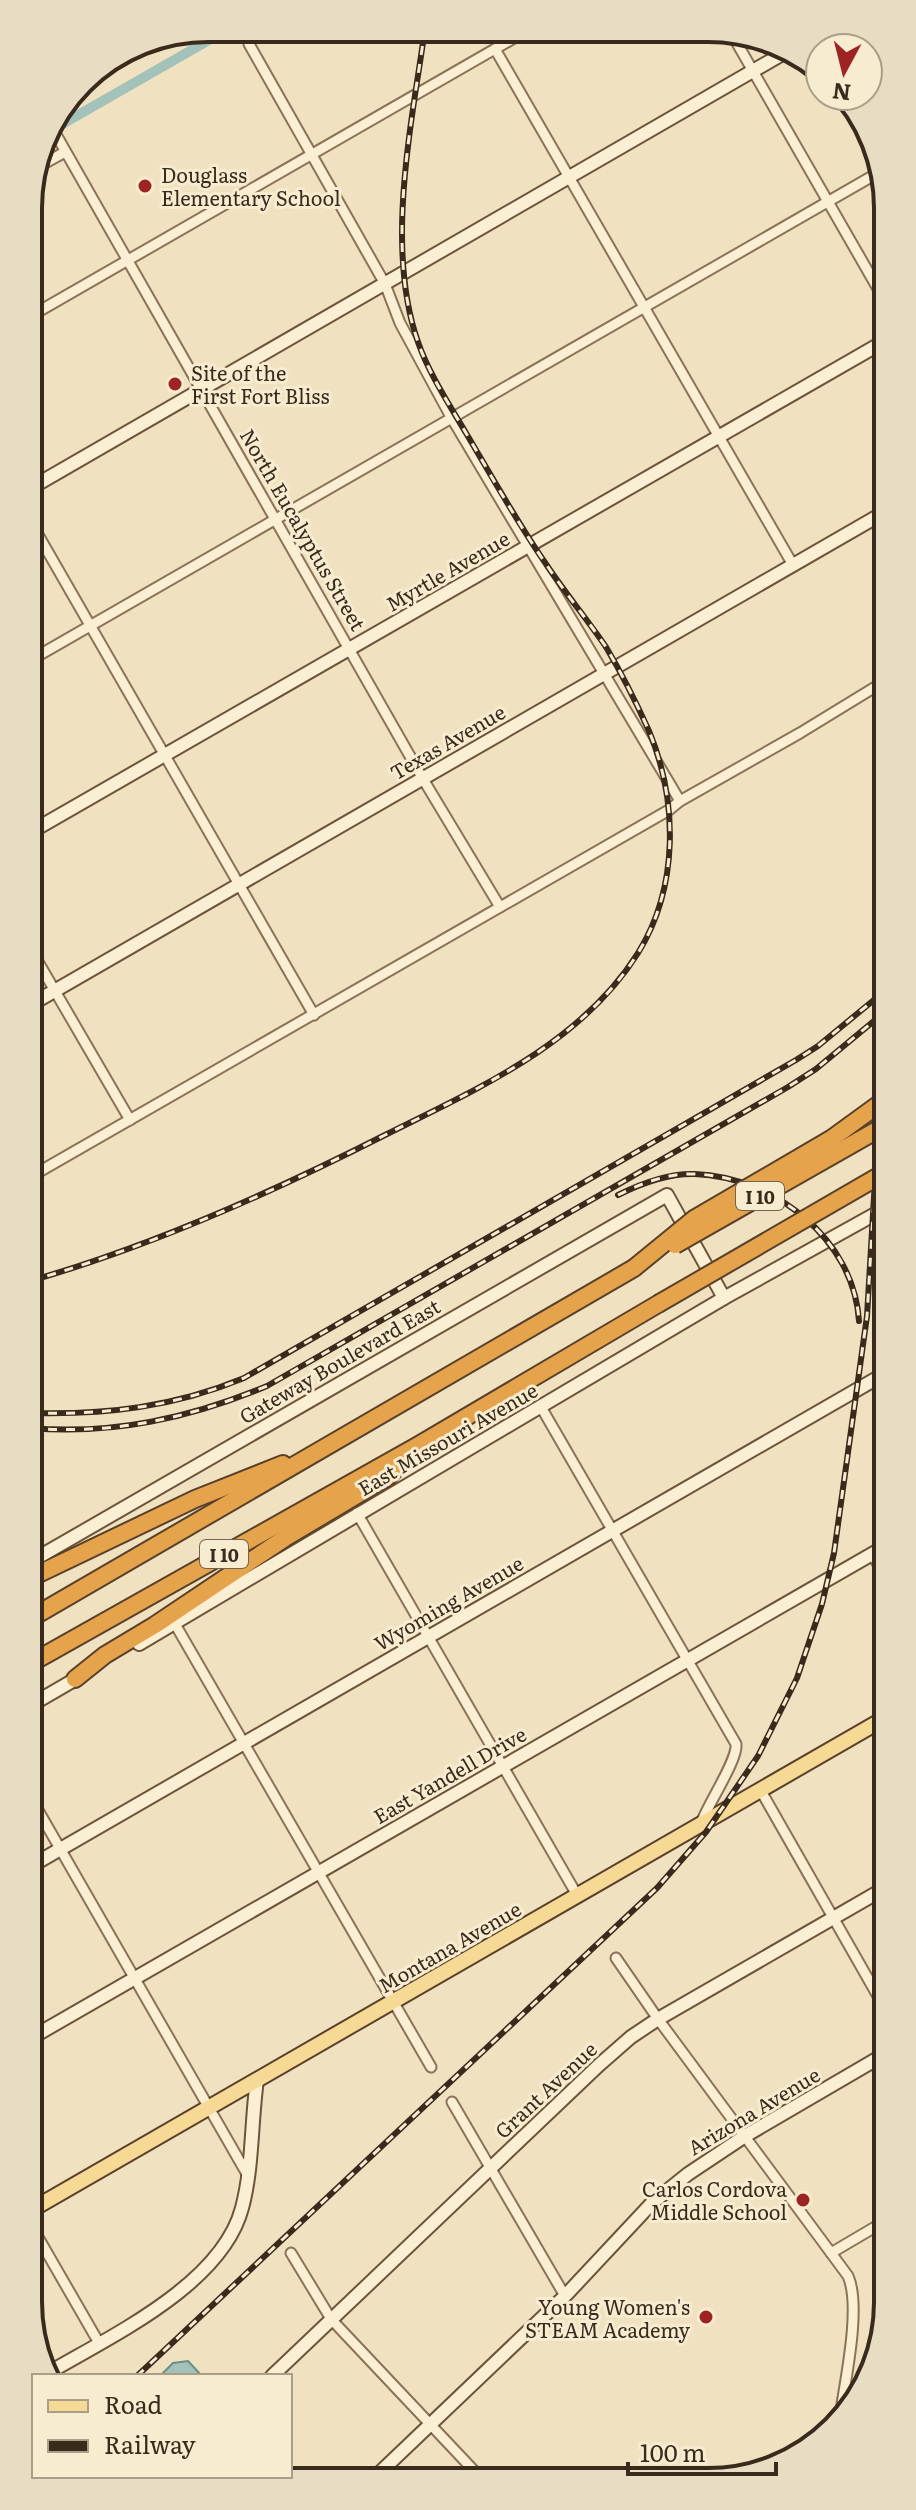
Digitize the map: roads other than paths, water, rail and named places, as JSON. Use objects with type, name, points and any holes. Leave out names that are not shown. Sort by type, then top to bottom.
[{"type":"highway","points":[[634,1268],[694,1219],[819,1147],[874,1108]]},
{"type":"highway","name":"I 10","points":[[42,1612],[874,1132]]},
{"type":"highway","name":"I 10","points":[[42,1657],[417,1446],[874,1179]]},
{"type":"highway","points":[[42,1572],[195,1499],[340,1440]]},
{"type":"highway","points":[[75,1679],[105,1655],[285,1538],[389,1476],[417,1446]]},
{"type":"main road","points":[[42,482],[777,57]]},
{"type":"main road","name":"Myrtle Avenue","points":[[42,826],[874,347]]},
{"type":"main road","name":"Texas Avenue","points":[[42,998],[874,518]]},
{"type":"main road","name":"Gateway Boulevard East","points":[[42,1555],[667,1195],[724,1298]]},
{"type":"main road","name":"East Missouri Avenue","points":[[42,1698],[175,1624],[357,1513],[724,1298],[874,1215]]},
{"type":"main road","name":"Wyoming Avenue","points":[[42,1860],[874,1380]]},
{"type":"main road","name":"East Yandell Drive","points":[[42,2032],[872,1554]]},
{"type":"main road","name":"Montana Avenue","points":[[42,2204],[874,1725]]},
{"type":"main road","name":"Grant Avenue","points":[[274,2374],[620,2046],[658,2019],[874,1894]]},
{"type":"main road","name":"Arizona Avenue","points":[[384,2468],[565,2296],[652,2203],[745,2136],[874,2061]]},
{"type":"main road","points":[[56,2368],[156,2310],[220,2250],[238,2222],[247,2174],[257,2080]]},
{"type":"street","points":[[42,310],[507,42]]},
{"type":"street","points":[[249,44],[385,284],[400,323],[451,417],[680,801]]},
{"type":"street","points":[[738,45],[874,282]]},
{"type":"street","points":[[495,49],[793,565]]},
{"type":"street","name":"North Eucalyptus Street","points":[[58,138],[423,779],[500,907]]},
{"type":"street","points":[[50,161],[65,152]]},
{"type":"street","points":[[42,654],[871,177]]},
{"type":"street","points":[[42,542],[314,1015]]},
{"type":"street","points":[[42,1170],[669,810],[874,688]]},
{"type":"street","points":[[42,970],[130,1120]]},
{"type":"street","points":[[541,1407],[736,1744],[737,1751],[700,1826]]},
{"type":"street","points":[[357,1513],[577,1895]]},
{"type":"street","points":[[872,1554],[874,1557]]},
{"type":"street","points":[[175,1624],[431,2067]]},
{"type":"street","points":[[761,1791],[874,1989]]},
{"type":"street","points":[[42,1817],[247,2174]]},
{"type":"street","points":[[616,1958],[848,2276],[854,2296],[845,2395]]},
{"type":"street","points":[[452,2102],[565,2296]]},
{"type":"street","points":[[831,2253],[874,2228]]},
{"type":"street","points":[[42,2244],[99,2343]]},
{"type":"street","points":[[291,2253],[331,2319],[471,2468]]},
{"type":"water","points":[[188,2361],[200,2374],[162,2374],[173,2363]]},
{"type":"waterway","points":[[67,122],[206,42]]},
{"type":"railway","points":[[42,1277],[121,1252],[255,1197],[455,1100],[525,1061],[587,1013],[615,985],[638,953],[661,900],[670,844],[669,815],[659,758],[649,731],[606,647],[553,575],[515,516],[440,389],[418,342],[408,306],[403,267],[404,187],[423,42]]},
{"type":"railway","points":[[42,1413],[139,1407],[192,1396],[244,1378],[796,1060],[874,1000]]},
{"type":"railway","points":[[42,1429],[92,1429],[151,1422],[209,1407],[267,1386],[788,1087],[816,1069],[874,1021]]},
{"type":"railway","points":[[618,1195],[655,1180],[695,1174],[725,1178],[780,1200],[805,1218],[826,1239],[854,1291],[859,1321]]},
{"type":"railway","points":[[139,2374],[657,1888],[706,1832],[758,1756],[797,1678],[822,1604],[834,1553],[867,1316],[874,1197]]},
{"type":"place","name":"Douglass Elementary School","points":[[145,186]]},
{"type":"place","name":"Site of the First Fort Bliss","points":[[175,384]]},
{"type":"place","name":"Carlos Cordova Middle School","points":[[803,2200]]},
{"type":"place","name":"Young Women's STEAM Academy","points":[[706,2317]]}]
